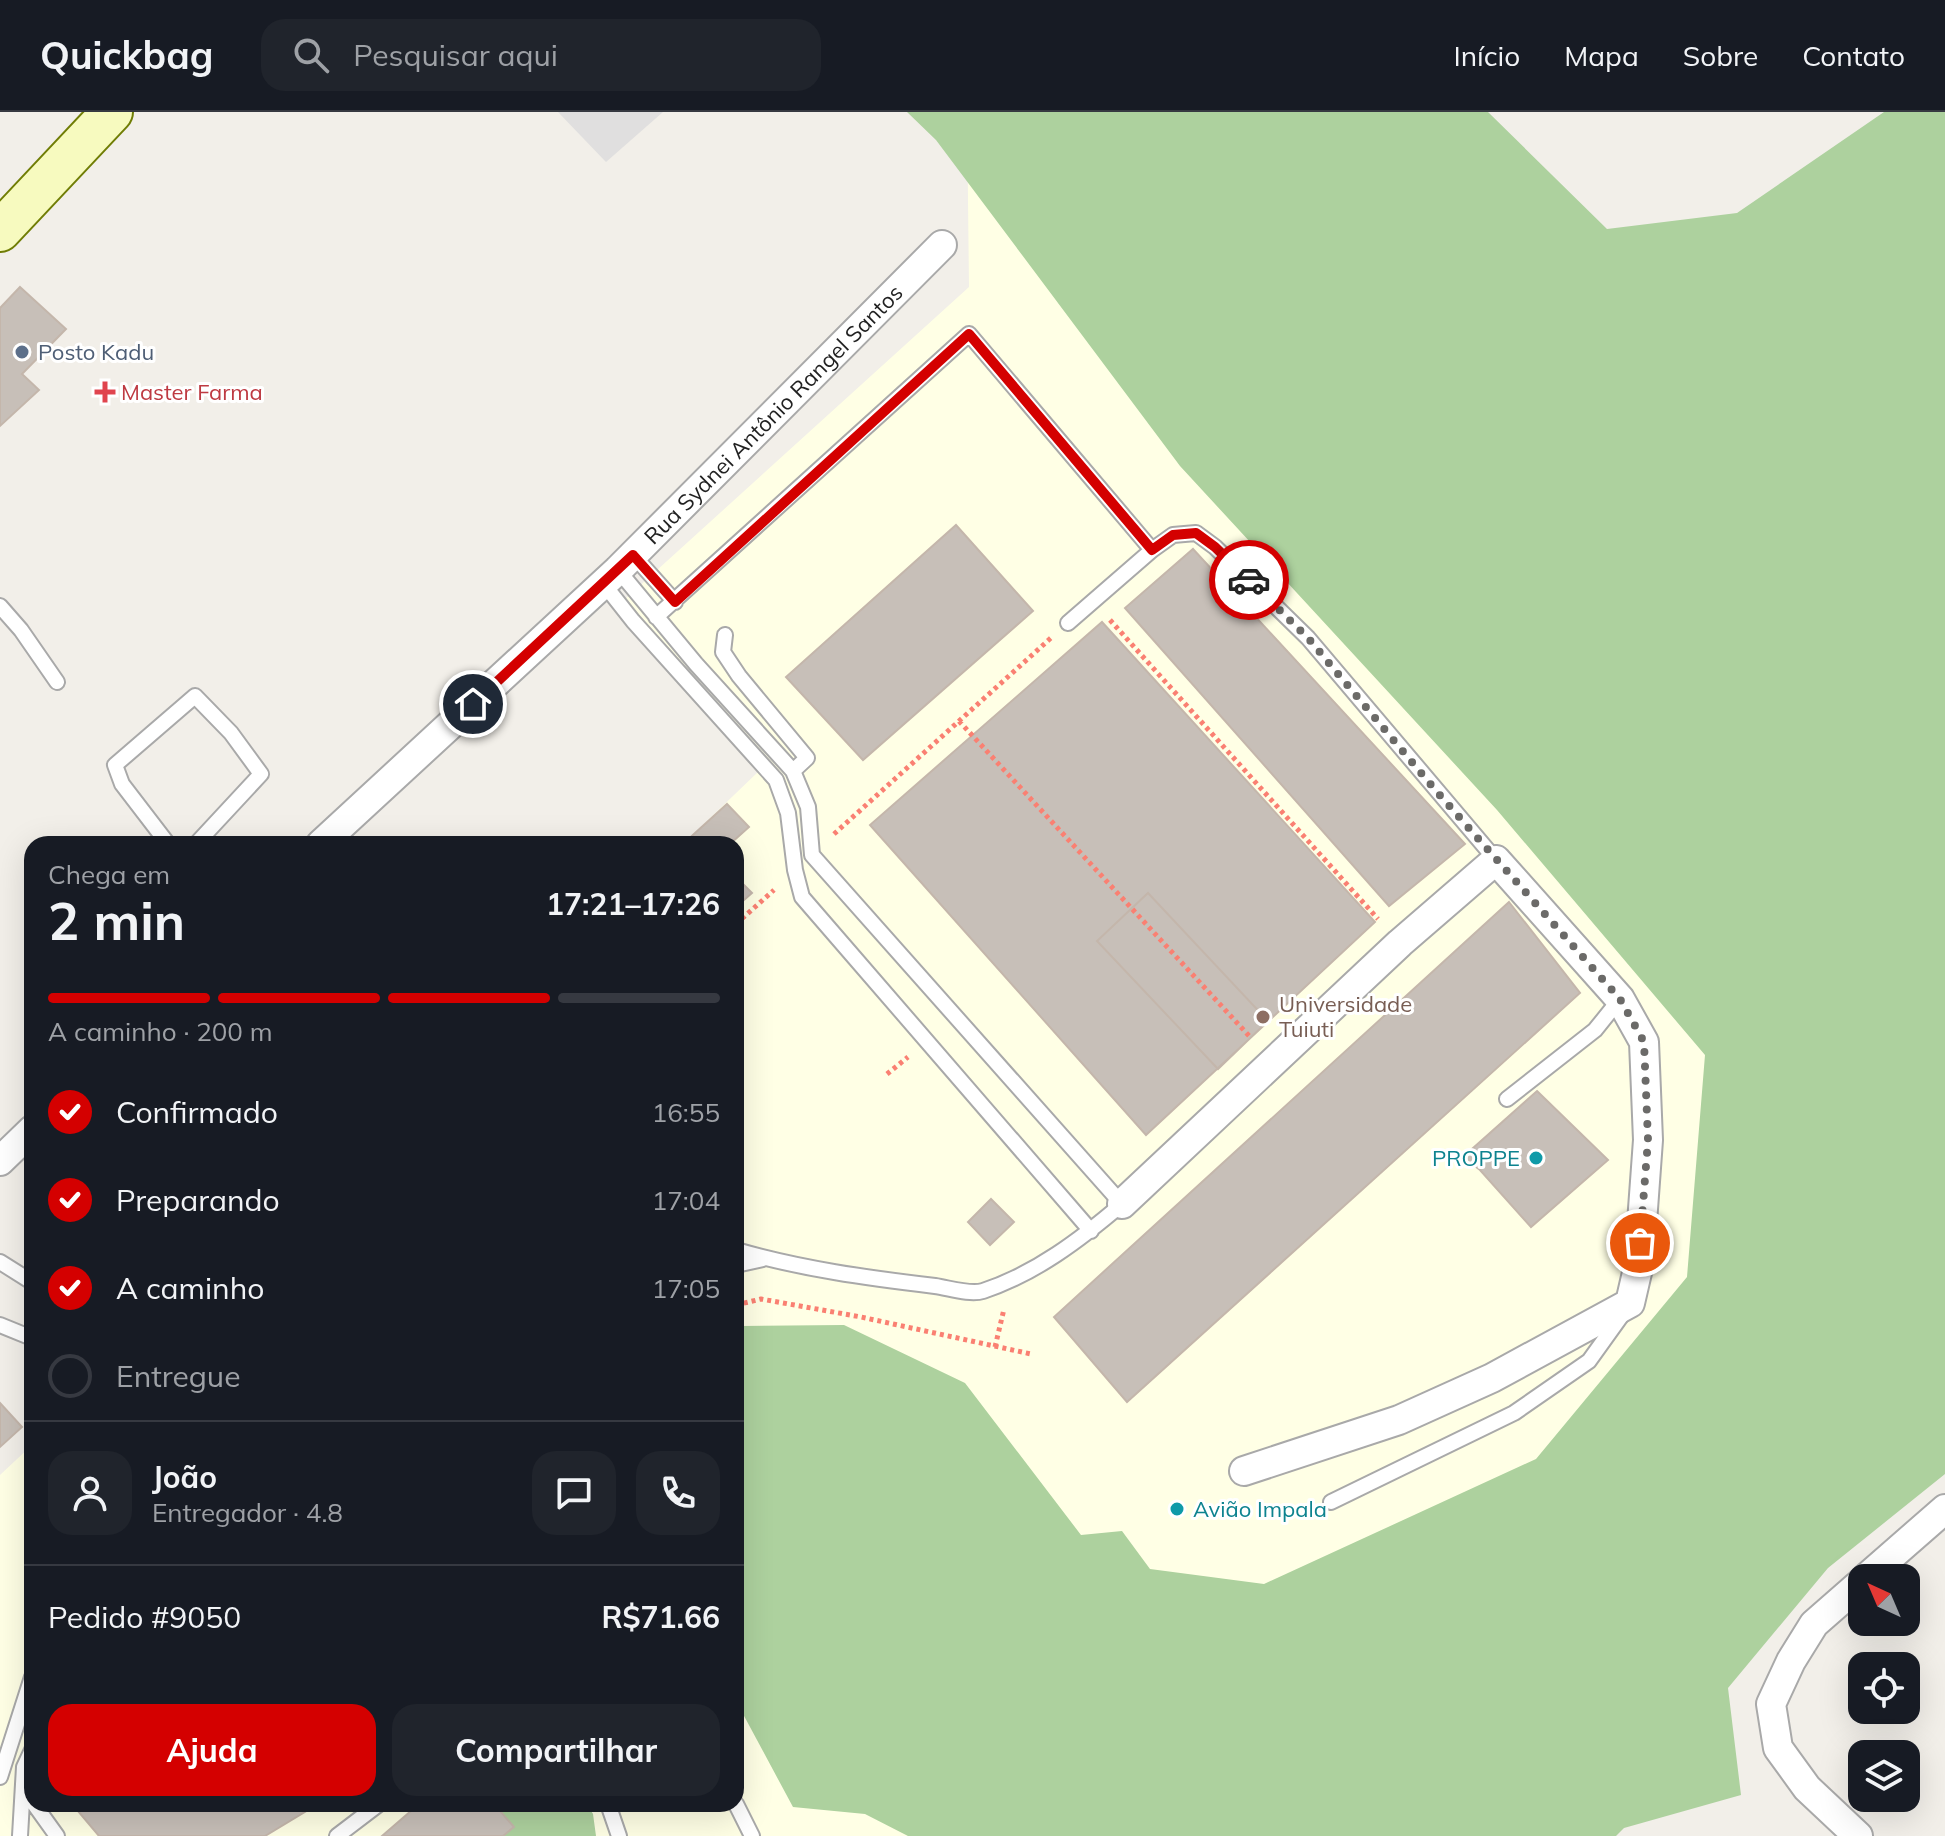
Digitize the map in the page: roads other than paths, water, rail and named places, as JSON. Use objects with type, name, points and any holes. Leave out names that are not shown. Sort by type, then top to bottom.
[{"type":"main road","points":[[0,231],[112,112]]},
{"type":"street","name":"Rua Sydnei Antônio Rangel Santos","points":[[330,836],[618,569],[942,245]]},
{"type":"street","points":[[1122,1204],[1400,943],[1496,860],[1620,999],[1644,1042],[1648,1140],[1639,1264],[1630,1303],[1492,1378],[1399,1420],[1244,1471]]},
{"type":"street","points":[[0,1161],[24,1138]]},
{"type":"street","points":[[1882,1564],[1945,1509]]},
{"type":"street","points":[[1848,1594],[1814,1624],[1791,1661],[1771,1704],[1778,1748],[1807,1788],[1858,1836]]},
{"type":"lane","points":[[656,617],[969,334],[1152,550]]},
{"type":"lane","points":[[1068,623],[1173,535],[1196,533],[1215,547],[1308,638],[1496,860]]},
{"type":"lane","points":[[618,569],[675,602]]},
{"type":"lane","points":[[618,569],[656,617],[793,771],[808,807],[812,855],[1122,1204],[1091,1231],[1042,1264],[979,1292],[855,1276],[744,1252]]},
{"type":"lane","points":[[618,569],[776,780],[788,813],[795,870],[802,897],[1091,1231]]},
{"type":"lane","points":[[0,606],[57,682]]},
{"type":"lane","points":[[725,635],[723,652],[739,676],[807,758],[793,771]]},
{"type":"lane","points":[[162,836],[122,784],[115,765],[195,696],[231,733],[261,774],[203,836]]},
{"type":"lane","points":[[1507,1099],[1595,1030],[1620,999]]},
{"type":"lane","points":[[744,1263],[765,1259]]},
{"type":"lane","points":[[0,1262],[24,1277]]},
{"type":"lane","points":[[1331,1502],[1514,1413],[1589,1361],[1630,1303]]},
{"type":"lane","points":[[0,1325],[24,1335]]},
{"type":"lane","points":[[0,1777],[24,1702]]},
{"type":"lane","points":[[20,1836],[24,1767]]},
{"type":"lane","points":[[40,1812],[57,1836]]},
{"type":"lane","points":[[337,1836],[368,1812]]},
{"type":"lane","points":[[611,1812],[619,1836]]},
{"type":"lane","points":[[740,1812],[752,1836]]},
{"type":"place","name":"Posto Kadu","points":[[22,352]]},
{"type":"place","name":"Master Farma","points":[[105,392]]},
{"type":"place","name":"Universidade Tuiuti","points":[[1263,1017]]},
{"type":"place","name":"PROPPE","points":[[1536,1158]]},
{"type":"place","name":"Avião Impala","points":[[1177,1509]]}]
